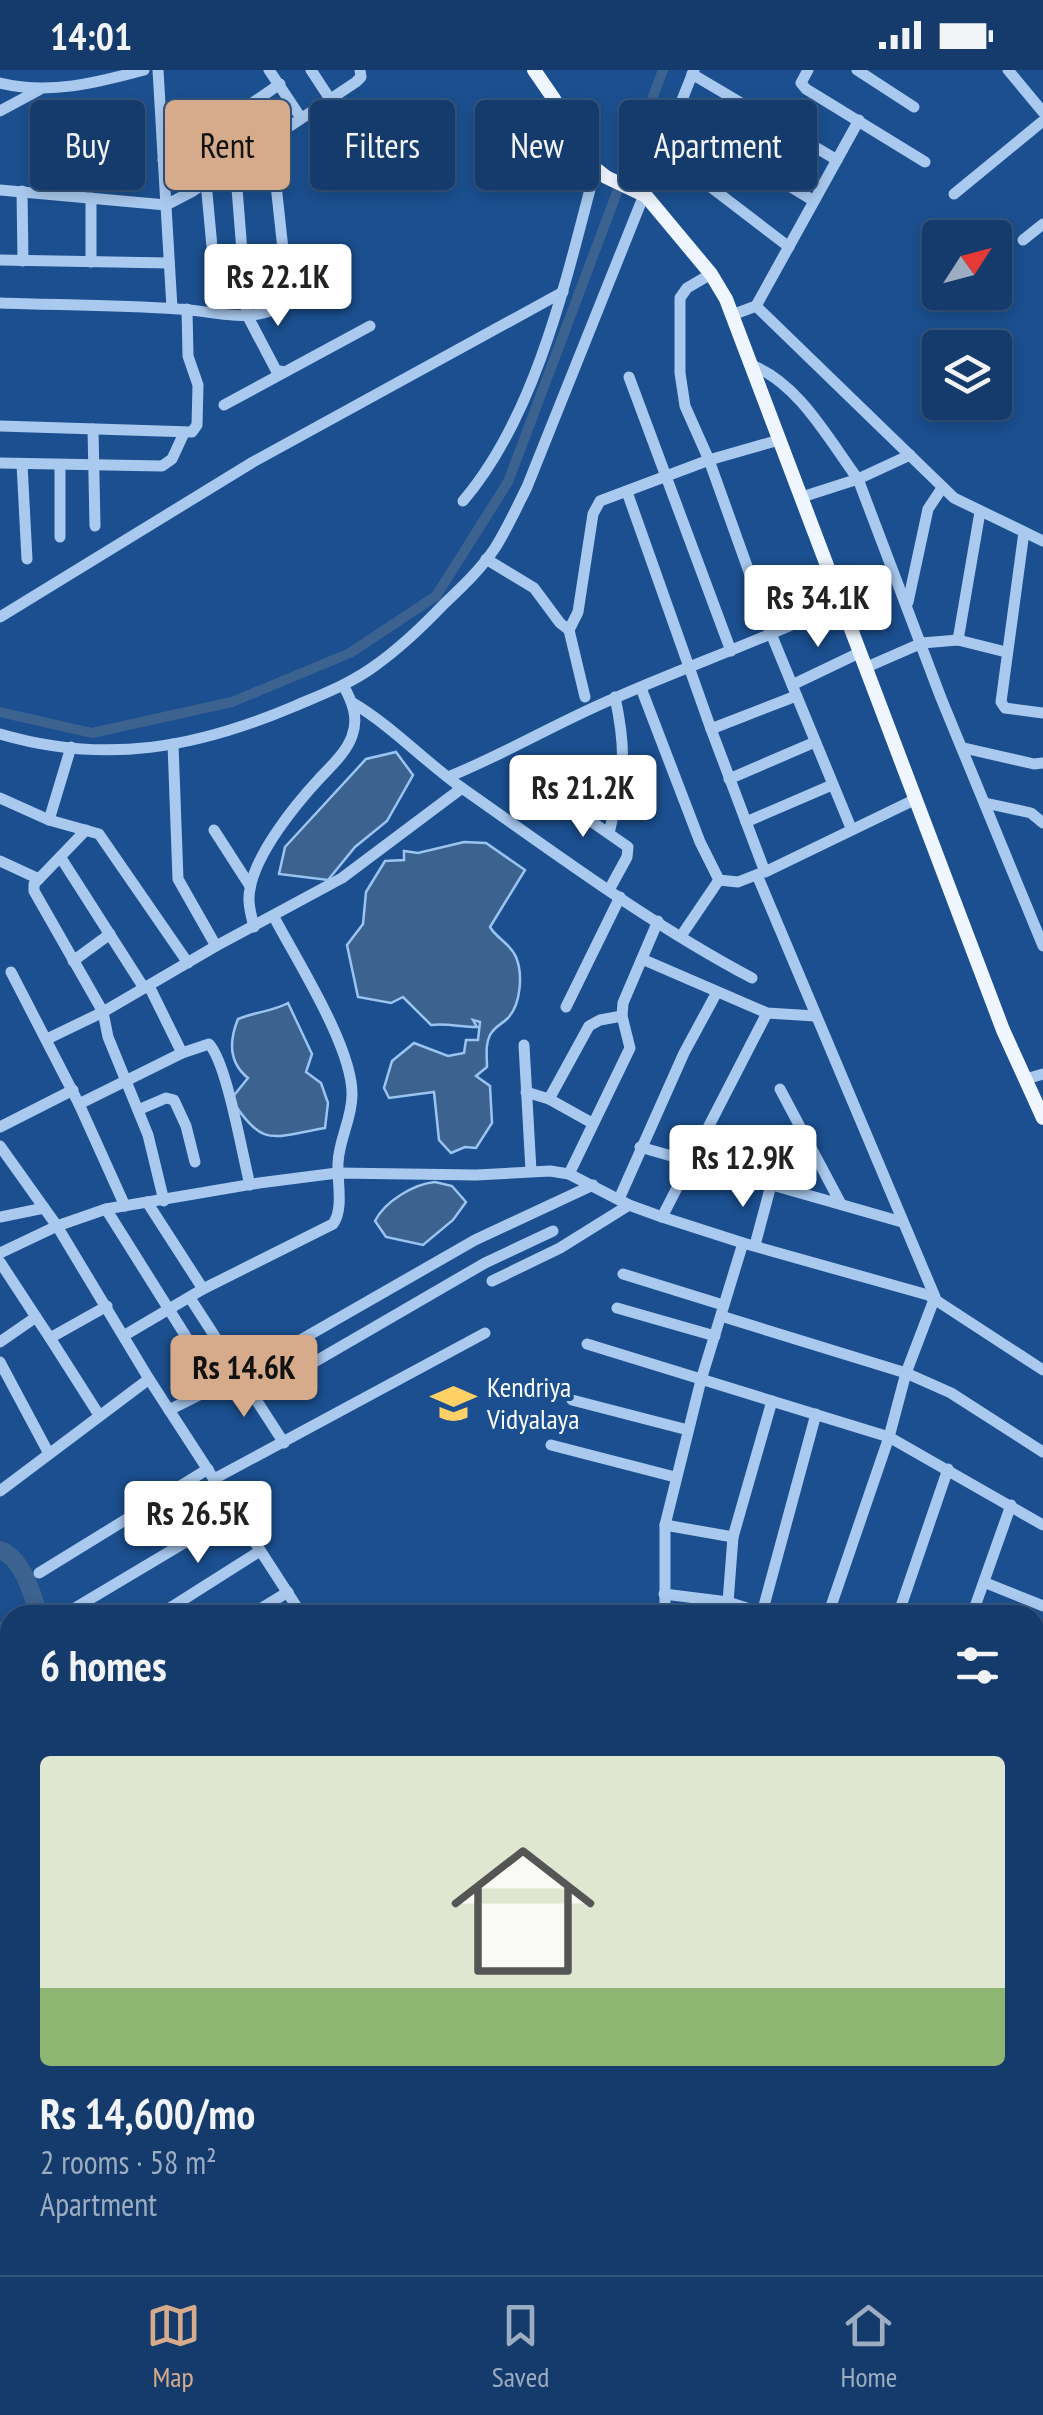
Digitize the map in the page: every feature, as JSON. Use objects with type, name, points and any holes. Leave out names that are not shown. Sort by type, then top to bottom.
[{"type":"main road","points":[[534,70],[583,155],[600,174],[642,194],[711,274],[732,315],[1004,1030],[1043,1118]]},
{"type":"street","points":[[0,83],[39,90],[78,86],[144,70]]},
{"type":"street","points":[[158,70],[172,308]]},
{"type":"street","points":[[269,70],[301,118]]},
{"type":"street","points":[[311,70],[330,99]]},
{"type":"street","points":[[290,125],[356,82],[361,77],[360,70]]},
{"type":"street","points":[[808,70],[802,83],[806,89],[925,162]]},
{"type":"street","points":[[857,70],[914,106]]},
{"type":"street","points":[[1008,70],[1043,112]]},
{"type":"street","points":[[682,100],[693,72],[837,160]]},
{"type":"street","points":[[163,160],[280,84]]},
{"type":"street","points":[[0,111],[39,90]]},
{"type":"street","points":[[732,315],[756,306],[859,120]]},
{"type":"street","points":[[954,194],[1043,121]]},
{"type":"street","points":[[464,502],[502,448],[563,292],[600,174]]},
{"type":"street","points":[[0,190],[166,205],[192,190]]},
{"type":"street","points":[[207,190],[218,312]]},
{"type":"street","points":[[237,190],[247,315],[276,372],[282,371]]},
{"type":"street","points":[[0,303],[266,313],[286,296],[275,190]]},
{"type":"street","points":[[0,734],[35,744],[125,750],[228,732],[343,685],[414,634],[486,559],[527,488],[644,190]]},
{"type":"street","points":[[713,190],[788,247]]},
{"type":"street","points":[[796,190],[814,201]]},
{"type":"street","points":[[22,191],[24,261]]},
{"type":"street","points":[[91,262],[92,198]]},
{"type":"street","points":[[1023,240],[1043,224]]},
{"type":"street","points":[[0,260],[169,263]]},
{"type":"street","points":[[711,274],[687,288],[680,298],[685,406],[709,460],[772,636],[851,828]]},
{"type":"street","points":[[0,617],[253,462],[563,292]]},
{"type":"street","points":[[756,306],[942,488],[980,512],[1043,542]]},
{"type":"street","points":[[0,426],[184,433],[195,429],[198,384],[188,356],[188,309]]},
{"type":"street","points":[[224,405],[370,326]]},
{"type":"street","points":[[751,364],[766,370],[785,387],[858,478],[1043,946]]},
{"type":"street","points":[[629,377],[731,651]]},
{"type":"street","points":[[93,428],[95,526]]},
{"type":"street","points":[[0,464],[162,466],[172,459],[184,433]]},
{"type":"street","points":[[585,697],[570,630],[578,612],[596,505],[709,460],[779,440]]},
{"type":"street","points":[[802,497],[858,478],[910,454]]},
{"type":"street","points":[[22,464],[26,558]]},
{"type":"street","points":[[60,465],[60,537]]},
{"type":"street","points":[[907,606],[928,509],[942,488]]},
{"type":"street","points":[[627,492],[815,1016],[935,1298],[906,1372],[889,1437],[831,1605]]},
{"type":"street","points":[[958,640],[980,512]]},
{"type":"street","points":[[1024,532],[1002,705],[1043,713]]},
{"type":"street","points":[[486,559],[534,588],[560,623],[570,630]]},
{"type":"street","points":[[448,777],[615,698],[772,636],[842,602]]},
{"type":"street","points":[[867,667],[922,643],[958,640],[1006,652]]},
{"type":"street","points":[[711,730],[861,652]]},
{"type":"street","points":[[250,886],[282,826],[302,797],[346,749],[354,733],[353,703],[343,685]]},
{"type":"street","points":[[641,688],[700,842],[719,880]]},
{"type":"street","points":[[609,833],[625,766],[615,698]]},
{"type":"street","points":[[353,703],[380,719],[462,788],[552,854],[752,978]]},
{"type":"street","points":[[729,779],[815,742]]},
{"type":"street","points":[[173,744],[178,879],[216,946]]},
{"type":"street","points":[[49,820],[71,746]]},
{"type":"street","points":[[964,748],[1043,763]]},
{"type":"street","points":[[746,822],[832,785]]},
{"type":"street","points":[[47,1039],[103,1012],[342,878],[462,788]]},
{"type":"street","points":[[549,792],[625,843],[628,852],[615,894],[566,1007]]},
{"type":"street","points":[[0,798],[49,820],[99,834],[188,963]]},
{"type":"street","points":[[719,880],[738,882],[761,874],[916,799]]},
{"type":"street","points":[[985,803],[1031,812],[1043,823]]},
{"type":"street","points":[[86,830],[34,884],[34,891],[103,1012],[158,1167],[164,1201]]},
{"type":"street","points":[[214,830],[250,886],[254,927]]},
{"type":"street","points":[[62,858],[146,987],[182,1053]]},
{"type":"street","points":[[0,860],[39,879]]},
{"type":"street","points":[[681,936],[719,880]]},
{"type":"street","points":[[125,1336],[202,1290],[333,1224],[338,1215],[338,1152],[351,1113],[352,1076],[274,917]]},
{"type":"street","points":[[569,1174],[630,1048],[623,1003],[658,922]]},
{"type":"street","points":[[72,961],[110,934]]},
{"type":"street","points":[[642,959],[767,1013],[815,1016]]},
{"type":"street","points":[[11,972],[79,1104],[125,1206]]},
{"type":"street","points":[[492,1282],[560,1248],[624,1202],[640,1147],[717,992]]},
{"type":"street","points":[[662,1216],[767,1013]]},
{"type":"street","points":[[550,1099],[589,1026],[622,1016]]},
{"type":"street","points":[[79,1104],[182,1053],[204,1044],[214,1048],[250,1185]]},
{"type":"street","points":[[524,1046],[531,1171]]},
{"type":"street","points":[[1026,1080],[1043,1074]]},
{"type":"street","points":[[780,1089],[841,1204]]},
{"type":"street","points":[[0,1126],[72,1090]]},
{"type":"street","points":[[526,1092],[550,1099],[592,1124]]},
{"type":"street","points":[[138,1110],[166,1098],[174,1100],[186,1126],[195,1162]]},
{"type":"street","points":[[0,1146],[57,1226],[148,1378],[296,1605]]},
{"type":"street","points":[[640,1147],[902,1222]]},
{"type":"street","points":[[0,1253],[57,1226],[106,1209],[250,1185],[338,1173],[569,1174],[662,1216],[935,1298],[1043,1370]]},
{"type":"street","points":[[665,1605],[665,1524],[688,1430],[722,1310],[771,1184]]},
{"type":"street","points":[[169,1410],[241,1374],[475,1240],[592,1185]]},
{"type":"street","points":[[147,1202],[202,1290]]},
{"type":"street","points":[[0,1217],[44,1208]]},
{"type":"street","points":[[106,1209],[217,1386]]},
{"type":"street","points":[[254,1397],[484,1263],[554,1231]]},
{"type":"street","points":[[0,1262],[99,1415]]},
{"type":"street","points":[[624,1274],[906,1372],[951,1393],[1043,1452]]},
{"type":"street","points":[[0,1291],[13,1283]]},
{"type":"street","points":[[190,1298],[284,1443]]},
{"type":"street","points":[[50,1338],[107,1306]]},
{"type":"street","points":[[617,1308],[715,1336]]},
{"type":"street","points":[[0,1342],[36,1317]]},
{"type":"street","points":[[39,1572],[211,1474],[284,1443],[485,1333]]},
{"type":"street","points":[[586,1344],[889,1437],[1043,1525]]},
{"type":"street","points":[[0,1362],[48,1452]]},
{"type":"street","points":[[0,1470],[4,1488],[148,1378]]},
{"type":"street","points":[[572,1400],[688,1430]]},
{"type":"street","points":[[728,1602],[733,1537],[772,1400]]},
{"type":"street","points":[[768,1605],[816,1414]]},
{"type":"street","points":[[551,1445],[676,1478]]},
{"type":"street","points":[[901,1605],[948,1470]]},
{"type":"street","points":[[976,1605],[1010,1505]]},
{"type":"street","points":[[80,1605],[236,1512]]},
{"type":"street","points":[[665,1524],[733,1537]]},
{"type":"street","points":[[175,1605],[260,1551]]},
{"type":"street","points":[[986,1583],[1041,1605]]},
{"type":"street","points":[[267,1605],[288,1592]]},
{"type":"street","points":[[664,1594],[738,1605]]},
{"type":"water","points":[[396,752],[413,775],[387,821],[355,847],[328,880],[279,874],[285,847],[366,759]]},
{"type":"water","points":[[464,842],[486,843],[525,870],[490,927],[513,952],[520,980],[516,1005],[490,1035],[487,1067],[476,1076],[490,1086],[492,1123],[476,1148],[465,1147],[451,1153],[439,1140],[434,1092],[389,1098],[384,1088],[392,1061],[414,1043],[448,1056],[464,1053],[466,1040],[478,1040],[480,1022],[473,1020],[477,1027],[431,1025],[403,997],[391,1003],[358,997],[347,945],[363,924],[366,892],[385,861],[404,860],[404,851],[418,853]]},
{"type":"water","points":[[288,1003],[312,1054],[306,1072],[321,1083],[328,1103],[325,1128],[270,1136],[252,1126],[231,1099],[248,1078],[234,1058],[233,1035],[238,1019]]},
{"type":"water","points":[[435,1182],[452,1186],[466,1202],[453,1220],[423,1245],[386,1237],[375,1221],[386,1207],[409,1190]]},
{"type":"waterway","points":[[0,712],[92,733],[232,702],[350,653],[436,596],[508,482],[663,70]]},
{"type":"waterway","points":[[0,1550],[21,1569],[36,1605]]},
{"type":"place","name":"Kendriya Vidyalaya","points":[[454,1403]]}]
